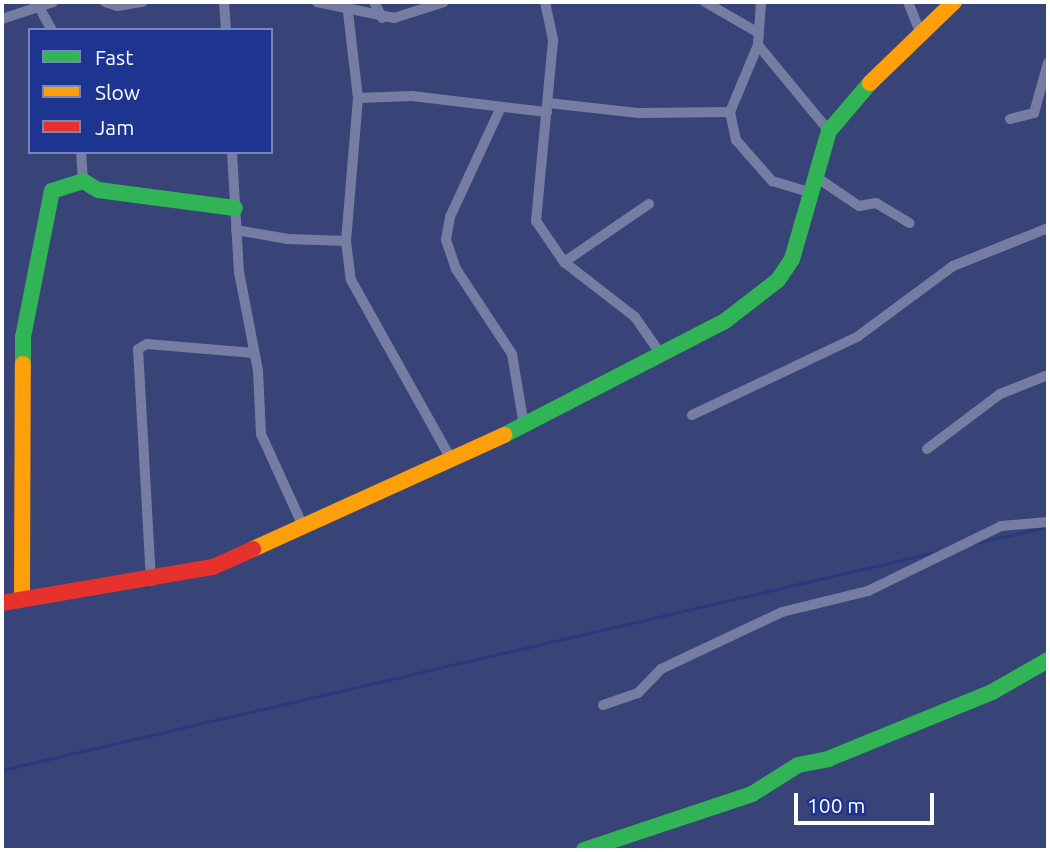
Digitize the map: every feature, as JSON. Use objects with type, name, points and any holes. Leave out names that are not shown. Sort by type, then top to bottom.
[{"type":"street","points":[[2,19],[52,2]]},
{"type":"street","points":[[105,2],[117,6],[144,2]]},
{"type":"street","points":[[224,2],[226,28]]},
{"type":"street","points":[[317,2],[348,12],[382,18],[444,2]]},
{"type":"street","points":[[374,2],[382,18]]},
{"type":"street","points":[[545,2],[552,30],[547,107],[534,210],[539,228],[564,262],[635,317],[662,356]]},
{"type":"street","points":[[705,2],[757,32]]},
{"type":"street","points":[[761,2],[758,45],[730,112],[736,140],[758,170],[772,181],[812,193]]},
{"type":"street","points":[[908,2],[920,31]]},
{"type":"street","points":[[2,603],[151,581],[213,567],[302,524],[524,426],[725,321],[778,280],[798,246],[829,131],[848,104],[920,31],[954,2]]},
{"type":"street","points":[[39,7],[51,28]]},
{"type":"street","points":[[348,12],[358,98],[346,241],[351,279],[451,459]]},
{"type":"street","points":[[758,45],[829,131]]},
{"type":"street","points":[[1010,119],[1034,113],[1048,63]]},
{"type":"street","points":[[358,98],[412,96],[501,107],[639,113],[730,112]]},
{"type":"street","points":[[501,107],[450,217],[446,240],[456,269],[512,354],[524,426]]},
{"type":"street","points":[[81,154],[83,181]]},
{"type":"street","points":[[232,154],[236,230],[254,353],[263,443],[302,524]]},
{"type":"street","points":[[817,177],[859,206],[876,203],[909,223]]},
{"type":"street","points":[[22,598],[23,337],[47,200],[52,191],[83,181],[98,190],[235,208]]},
{"type":"street","points":[[564,262],[649,204]]},
{"type":"street","points":[[692,415],[857,337],[953,266],[1048,228]]},
{"type":"street","points":[[236,230],[281,239],[346,241]]},
{"type":"street","points":[[151,581],[138,349],[147,344],[254,353]]},
{"type":"street","points":[[926,449],[1000,394],[1048,375]]},
{"type":"street","points":[[603,705],[638,693],[661,669],[782,612],[861,593],[1000,526],[1048,522]]},
{"type":"street","points":[[584,850],[752,794],[798,765],[828,759],[992,692],[1048,660]]},
{"type":"waterway","points":[[976,543],[1042,528]]},
{"type":"waterway","points":[[2,770],[936,552]]},
{"type":"traffic: fast","points":[[504,435],[725,321],[778,280],[792,259],[829,131],[870,83]]},
{"type":"traffic: fast","points":[[23,364],[23,337],[52,191],[83,181],[98,190],[235,208]]},
{"type":"traffic: fast","points":[[584,850],[752,794],[798,765],[828,759],[992,692],[1048,660]]},
{"type":"traffic: slow","points":[[870,83],[954,2]]},
{"type":"traffic: slow","points":[[22,598],[23,364]]},
{"type":"traffic: slow","points":[[253,549],[504,435]]},
{"type":"traffic: jam","points":[[2,603],[213,567],[253,549]]}]
